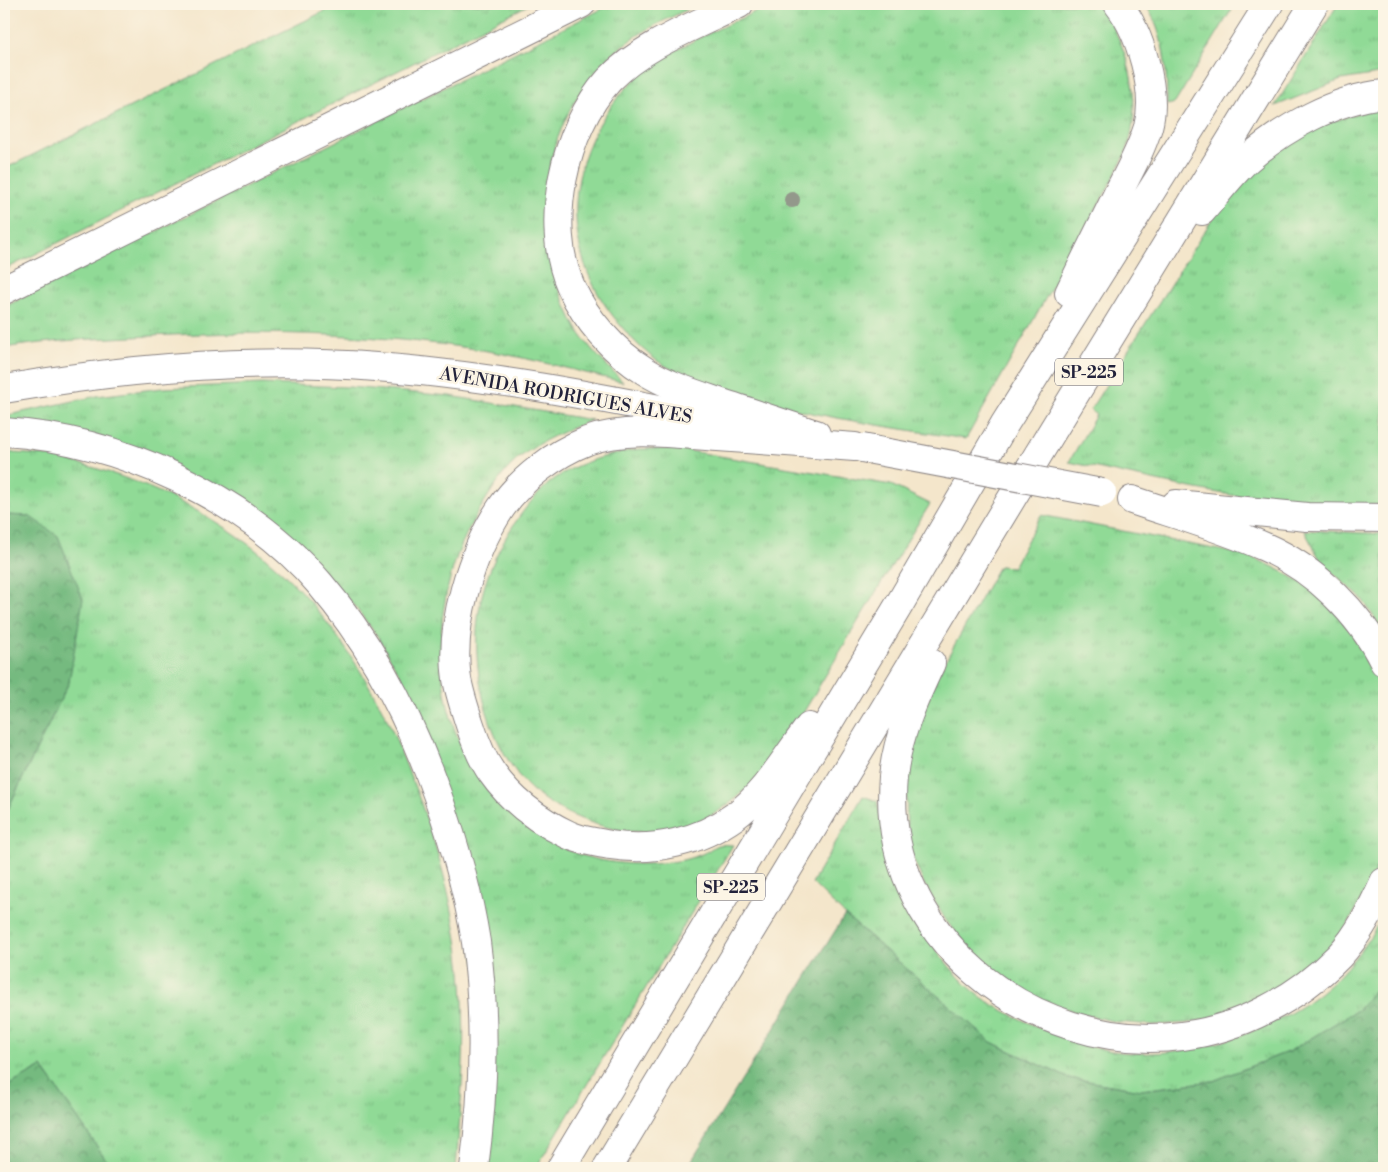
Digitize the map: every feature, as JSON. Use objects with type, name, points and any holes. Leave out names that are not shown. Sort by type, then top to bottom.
[{"type":"main road","points":[[4,290],[581,4]]},
{"type":"main road","points":[[739,4],[634,58],[609,80],[592,103],[575,135],[565,166],[559,200],[559,229],[571,285],[584,310],[601,332],[621,353],[645,372],[682,390],[859,448]]},
{"type":"main road","points":[[1004,425],[1137,155],[1148,125],[1150,100],[1146,68],[1136,38],[1118,4]]},
{"type":"main road","name":"SP-225","points":[[561,1168],[899,605],[1004,425],[1269,4]]},
{"type":"main road","name":"SP-225","points":[[608,1168],[991,536],[1050,435],[1314,4]]},
{"type":"main road","points":[[1050,435],[1193,221],[1247,160],[1275,137],[1307,118],[1341,105],[1384,94]]},
{"type":"main road","name":"AVENIDA RODRIGUES ALVES","points":[[4,389],[65,379],[143,370],[302,363],[376,367],[528,385],[859,448]]},
{"type":"main road","points":[[4,432],[30,434],[83,443],[135,460],[185,481],[230,508],[276,542],[319,582],[353,625],[380,669],[405,716],[432,782],[464,882],[476,942],[481,1006],[482,1074],[474,1168]]},
{"type":"main road","points":[[899,605],[757,796],[735,816],[710,831],[683,842],[628,848],[571,836],[540,818],[515,799],[491,772],[475,742],[457,678],[457,640],[461,608],[469,576],[482,540],[502,507],[525,481],[556,457],[588,441],[623,433],[661,433],[859,448],[1132,500],[1266,547],[1302,568],[1334,594],[1357,619],[1384,662]]},
{"type":"main road","points":[[1132,500],[1307,517],[1384,518]]},
{"type":"main road","points":[[991,536],[914,699],[899,747],[893,776],[895,834],[904,872],[918,903],[940,936],[961,961],[1022,1006],[1057,1021],[1097,1033],[1142,1037],[1182,1036],[1226,1025],[1267,1010],[1306,985],[1340,955],[1368,916],[1384,882]]},
{"type":"green space","points":[[339,4],[530,4],[4,270],[4,169]]},
{"type":"green space","points":[[612,4],[699,4],[655,26],[623,45],[588,82],[568,113],[555,147],[547,183],[546,219],[550,256],[560,292],[576,327],[586,342],[623,382],[500,353],[395,339],[351,336],[264,333],[176,335],[68,341],[4,348],[4,307]]},
{"type":"green space","points":[[771,4],[1098,4],[1109,19],[1125,53],[1130,72],[1134,109],[1128,147],[1113,179],[966,439],[808,412],[756,400],[696,380],[662,364],[642,348],[613,316],[595,287],[582,257],[576,226],[577,194],[583,163],[594,134],[611,106],[634,80],[663,58]]},
{"type":"green space","points":[[1145,4],[1235,4],[1175,103],[1167,105],[1164,52],[1157,27]]},
{"type":"green space","points":[[1338,4],[1384,4],[1384,73],[1341,80],[1275,106]]},
{"type":"green space","points":[[1384,106],[1384,505],[1306,504],[1235,496],[1069,462],[1096,415],[1090,410],[1220,207],[1247,176],[1277,149],[1302,134],[1329,123]]},
{"type":"green space","points":[[262,384],[349,387],[450,396],[592,420],[545,441],[519,458],[493,488],[480,509],[457,555],[444,605],[441,656],[448,705],[464,752],[491,794],[528,828],[575,853],[601,860],[629,864],[656,864],[693,857],[718,845],[733,845],[536,1168],[486,1168],[494,1110],[494,1050],[424,726],[401,677],[378,637],[353,604],[278,527],[4,421],[4,416],[97,396],[162,388]]},
{"type":"green space","points":[[639,449],[678,449],[891,485],[930,504],[796,725],[754,782],[717,812],[705,818],[667,830],[640,832],[614,829],[578,818],[544,799],[525,783],[511,765],[490,722],[483,699],[477,651],[477,627],[480,605],[489,572],[504,541],[523,511],[546,486],[567,471],[602,457]]},
{"type":"green space","points":[[4,452],[54,457],[119,476],[175,499],[202,514],[253,548],[292,582],[308,599],[350,654],[373,693],[396,739],[433,837],[447,887],[460,963],[464,1040],[456,1168],[112,1168],[42,1067],[4,1088],[4,817],[69,682],[29,516],[4,515]]},
{"type":"green space","points":[[4,515],[29,516],[58,536],[83,599],[69,682],[4,817]]},
{"type":"green space","points":[[1041,515],[1245,555],[1266,563],[1303,584],[1334,610],[1361,644],[1383,688],[1384,849],[1369,886],[1348,924],[1322,957],[1291,983],[1224,1016],[1187,1023],[1152,1025],[1117,1022],[1078,1013],[1036,997],[1000,975],[975,954],[947,922],[924,884],[907,844],[906,754],[937,676],[999,566],[1013,567]]},
{"type":"green space","points":[[1304,530],[1384,534],[1384,632],[1362,599],[1322,563]]},
{"type":"green space","points":[[863,796],[877,801],[890,851],[908,900],[920,924],[949,966],[967,985],[990,1003],[1035,1026],[1070,1040],[1106,1050],[1133,1053],[1161,1053],[1190,1049],[1247,1033],[1273,1022],[1298,1008],[1330,985],[1356,956],[1384,914],[1384,978],[1359,1009],[1290,1051],[1213,1081],[1141,1090],[1068,1078],[991,1042],[845,915],[812,883]]},
{"type":"green space","points":[[845,915],[991,1042],[1068,1078],[1141,1090],[1213,1081],[1290,1051],[1359,1009],[1384,978],[1384,1168],[687,1168]]},
{"type":"green space","points":[[42,1067],[112,1168],[4,1168],[4,1088]]}]
